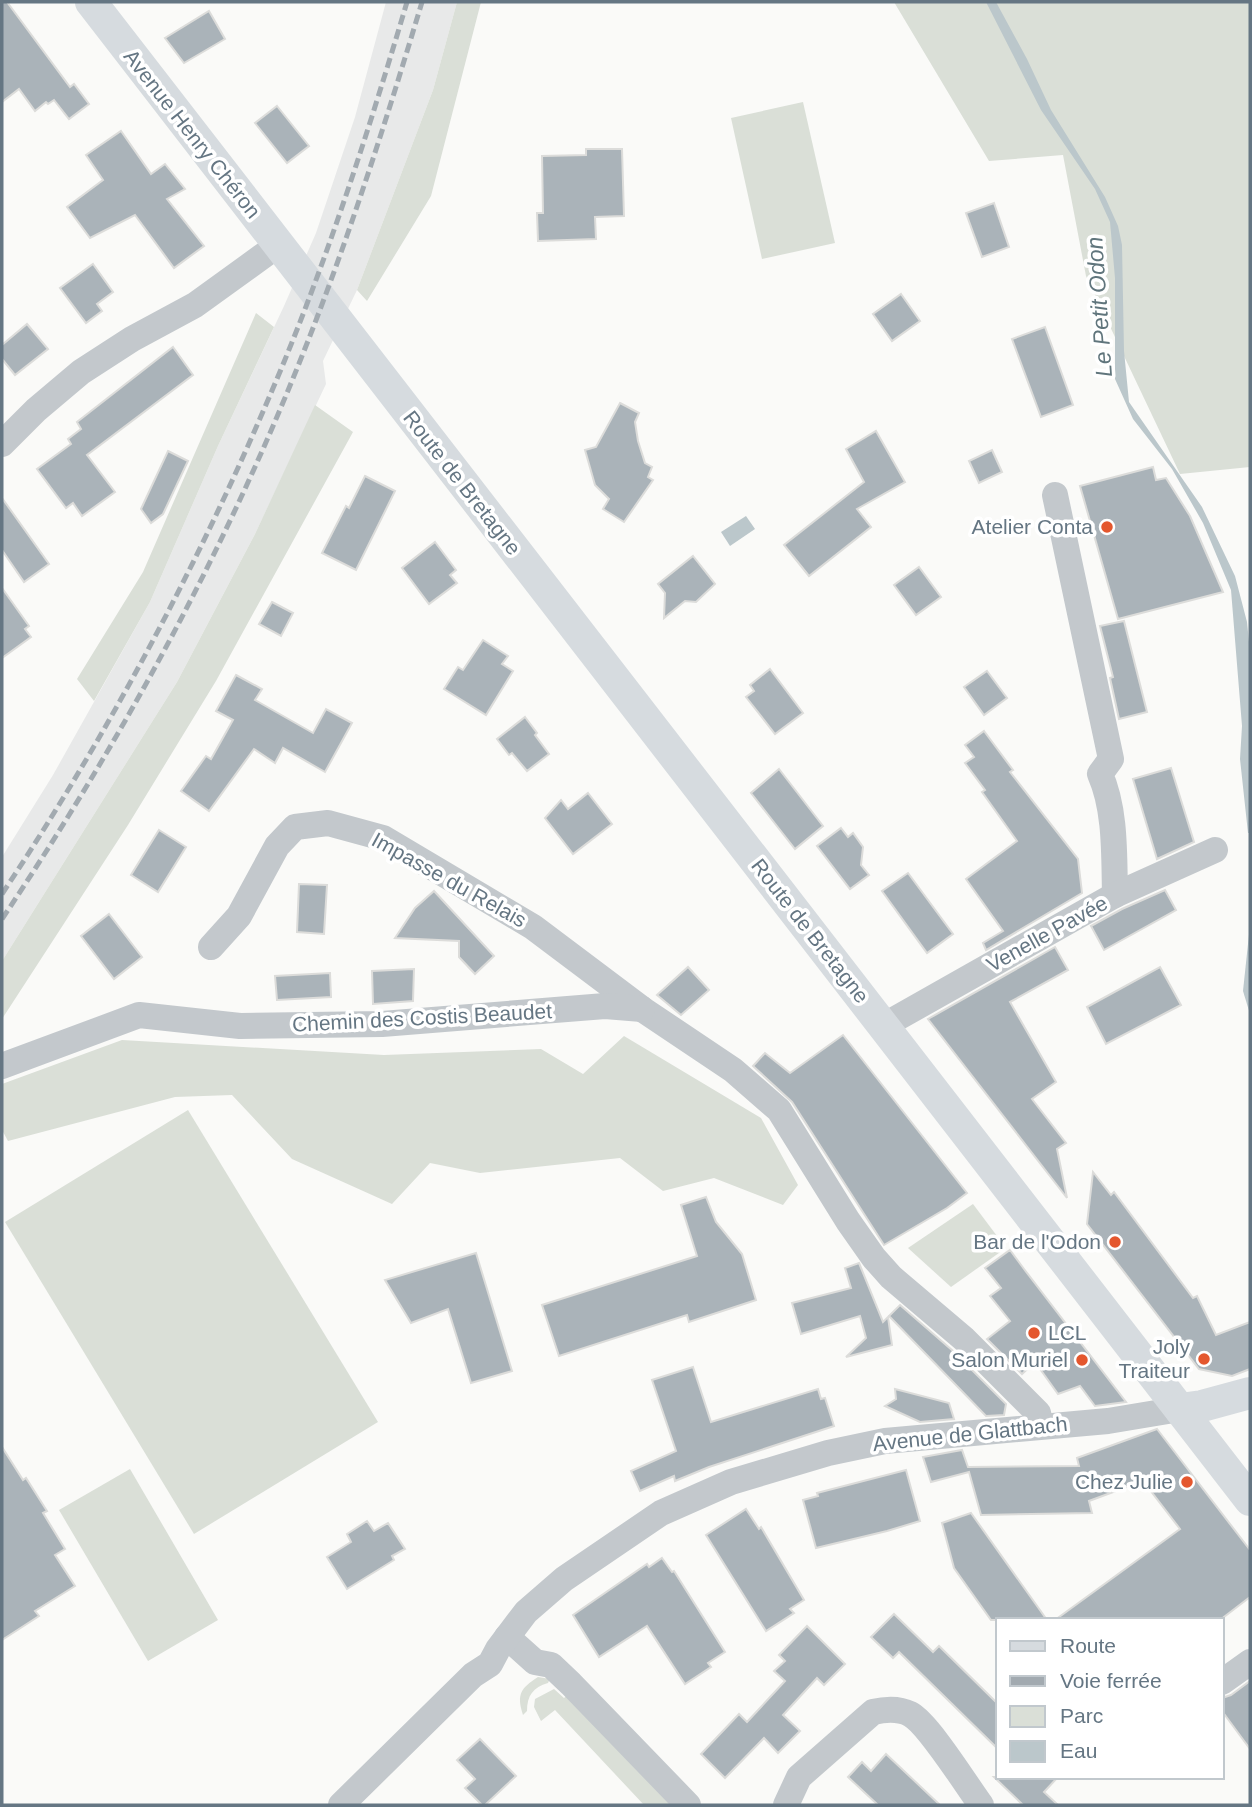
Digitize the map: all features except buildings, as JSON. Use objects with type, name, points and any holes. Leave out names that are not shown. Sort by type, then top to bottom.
[{"type":"main road","name":"Avenue Henry Chéron","points":[[90,2],[369,363]]},
{"type":"main road","name":"Route de Bretagne","points":[[369,363],[1250,1500]]},
{"type":"main road","points":[[1180,1409],[1250,1393]]},
{"type":"street","points":[[2,444],[36,410],[81,372],[132,339],[286,256]]},
{"type":"street","points":[[1055,495],[1111,759],[1100,774],[1105,784],[1111,821],[1115,895]]},
{"type":"street","name":"Impasse du Relais","points":[[211,947],[239,916],[277,846],[295,827],[328,823],[383,838],[480,893],[533,927],[642,1009],[733,1070],[779,1110],[869,1251],[891,1276],[964,1339],[1038,1413],[1041,1426]]},
{"type":"street","name":"Venelle Pavée","points":[[883,1026],[1115,895],[1215,850]]},
{"type":"street","name":"Chemin des Costis Beaudet","points":[[2,1066],[139,1015],[240,1026],[369,1024],[605,1006],[642,1009]]},
{"type":"street","name":"Avenue de Glattbach","points":[[341,1805],[462,1684],[490,1664],[531,1606],[564,1579],[661,1513],[731,1482],[828,1453],[885,1441],[1108,1421],[1180,1409]]},
{"type":"street","points":[[507,1637],[535,1662],[551,1665],[688,1805]]},
{"type":"street","points":[[1224,1681],[1250,1662]]},
{"type":"street","points":[[786,1805],[799,1777],[873,1712],[898,1709],[920,1720],[981,1805]]},
{"type":"shaded area","points":[[386,2],[457,2],[433,90],[357,290],[323,361],[326,384],[255,534],[177,682],[2,961],[2,857],[53,775],[150,602],[218,446],[284,306],[316,233],[355,117]]},
{"type":"green space","points":[[457,2],[481,2],[431,196],[367,301],[357,290],[433,90]]},
{"type":"green space","points":[[894,2],[1250,2],[1250,467],[1180,474],[1086,276],[1063,155],[989,161]]},
{"type":"green space","points":[[803,102],[835,243],[762,259],[731,118]]},
{"type":"green space","points":[[256,313],[274,327],[218,446],[150,602],[94,701],[77,679],[143,572]]},
{"type":"green space","points":[[315,405],[353,432],[216,681],[128,825],[2,1019],[2,961],[177,682],[255,534]]},
{"type":"green space","points":[[624,1036],[761,1118],[798,1185],[783,1205],[714,1178],[663,1191],[620,1158],[480,1173],[430,1163],[392,1204],[292,1159],[232,1095],[175,1097],[8,1141],[2,1130],[2,1084],[122,1040],[384,1055],[541,1049],[583,1074]]},
{"type":"green space","points":[[188,1110],[378,1422],[194,1534],[5,1222]]},
{"type":"green space","points":[[973,1204],[1006,1248],[951,1287],[908,1248]]},
{"type":"green space","points":[[130,1469],[218,1620],[148,1661],[59,1510]]},
{"type":"green space","points":[[538,1677],[550,1679],[532,1693],[527,1711],[523,1715],[520,1697]]},
{"type":"green space","points":[[554,1689],[564,1698],[569,1694],[676,1805],[644,1805],[555,1710],[541,1721],[534,1707],[535,1699]]},
{"type":"water","points":[[986,2],[996,2],[1051,110],[1105,197],[1118,226],[1122,245],[1124,351],[1129,402],[1202,507],[1235,576],[1247,622],[1250,652],[1250,833],[1240,759],[1242,726],[1231,590],[1203,523],[1172,469],[1133,419],[1115,379],[1115,278],[1110,222],[1095,189],[1041,110]]},
{"type":"water","points":[[746,516],[755,529],[730,546],[721,532]]},
{"type":"water","points":[[1250,925],[1250,1014],[1243,991]]},
{"type":"railway","points":[[2,894],[43,831],[120,701],[223,500],[284,362],[335,229],[407,2]]},
{"type":"railway","points":[[2,919],[45,854],[126,719],[201,581],[268,438],[349,231],[422,2]]},
{"type":"place","name":"Atelier Conta","points":[[1107,527]]},
{"type":"place","name":"Bar de l'Odon","points":[[1115,1242]]},
{"type":"place","name":"LCL","points":[[1034,1333]]},
{"type":"place","name":"Joly Traiteur","points":[[1204,1359]]},
{"type":"place","name":"Salon Muriel","points":[[1082,1360]]},
{"type":"place","name":"Chez Julie","points":[[1187,1482]]},
{"type":"water label","name":"Le Petit Odon","points":[[1099,307]]}]
